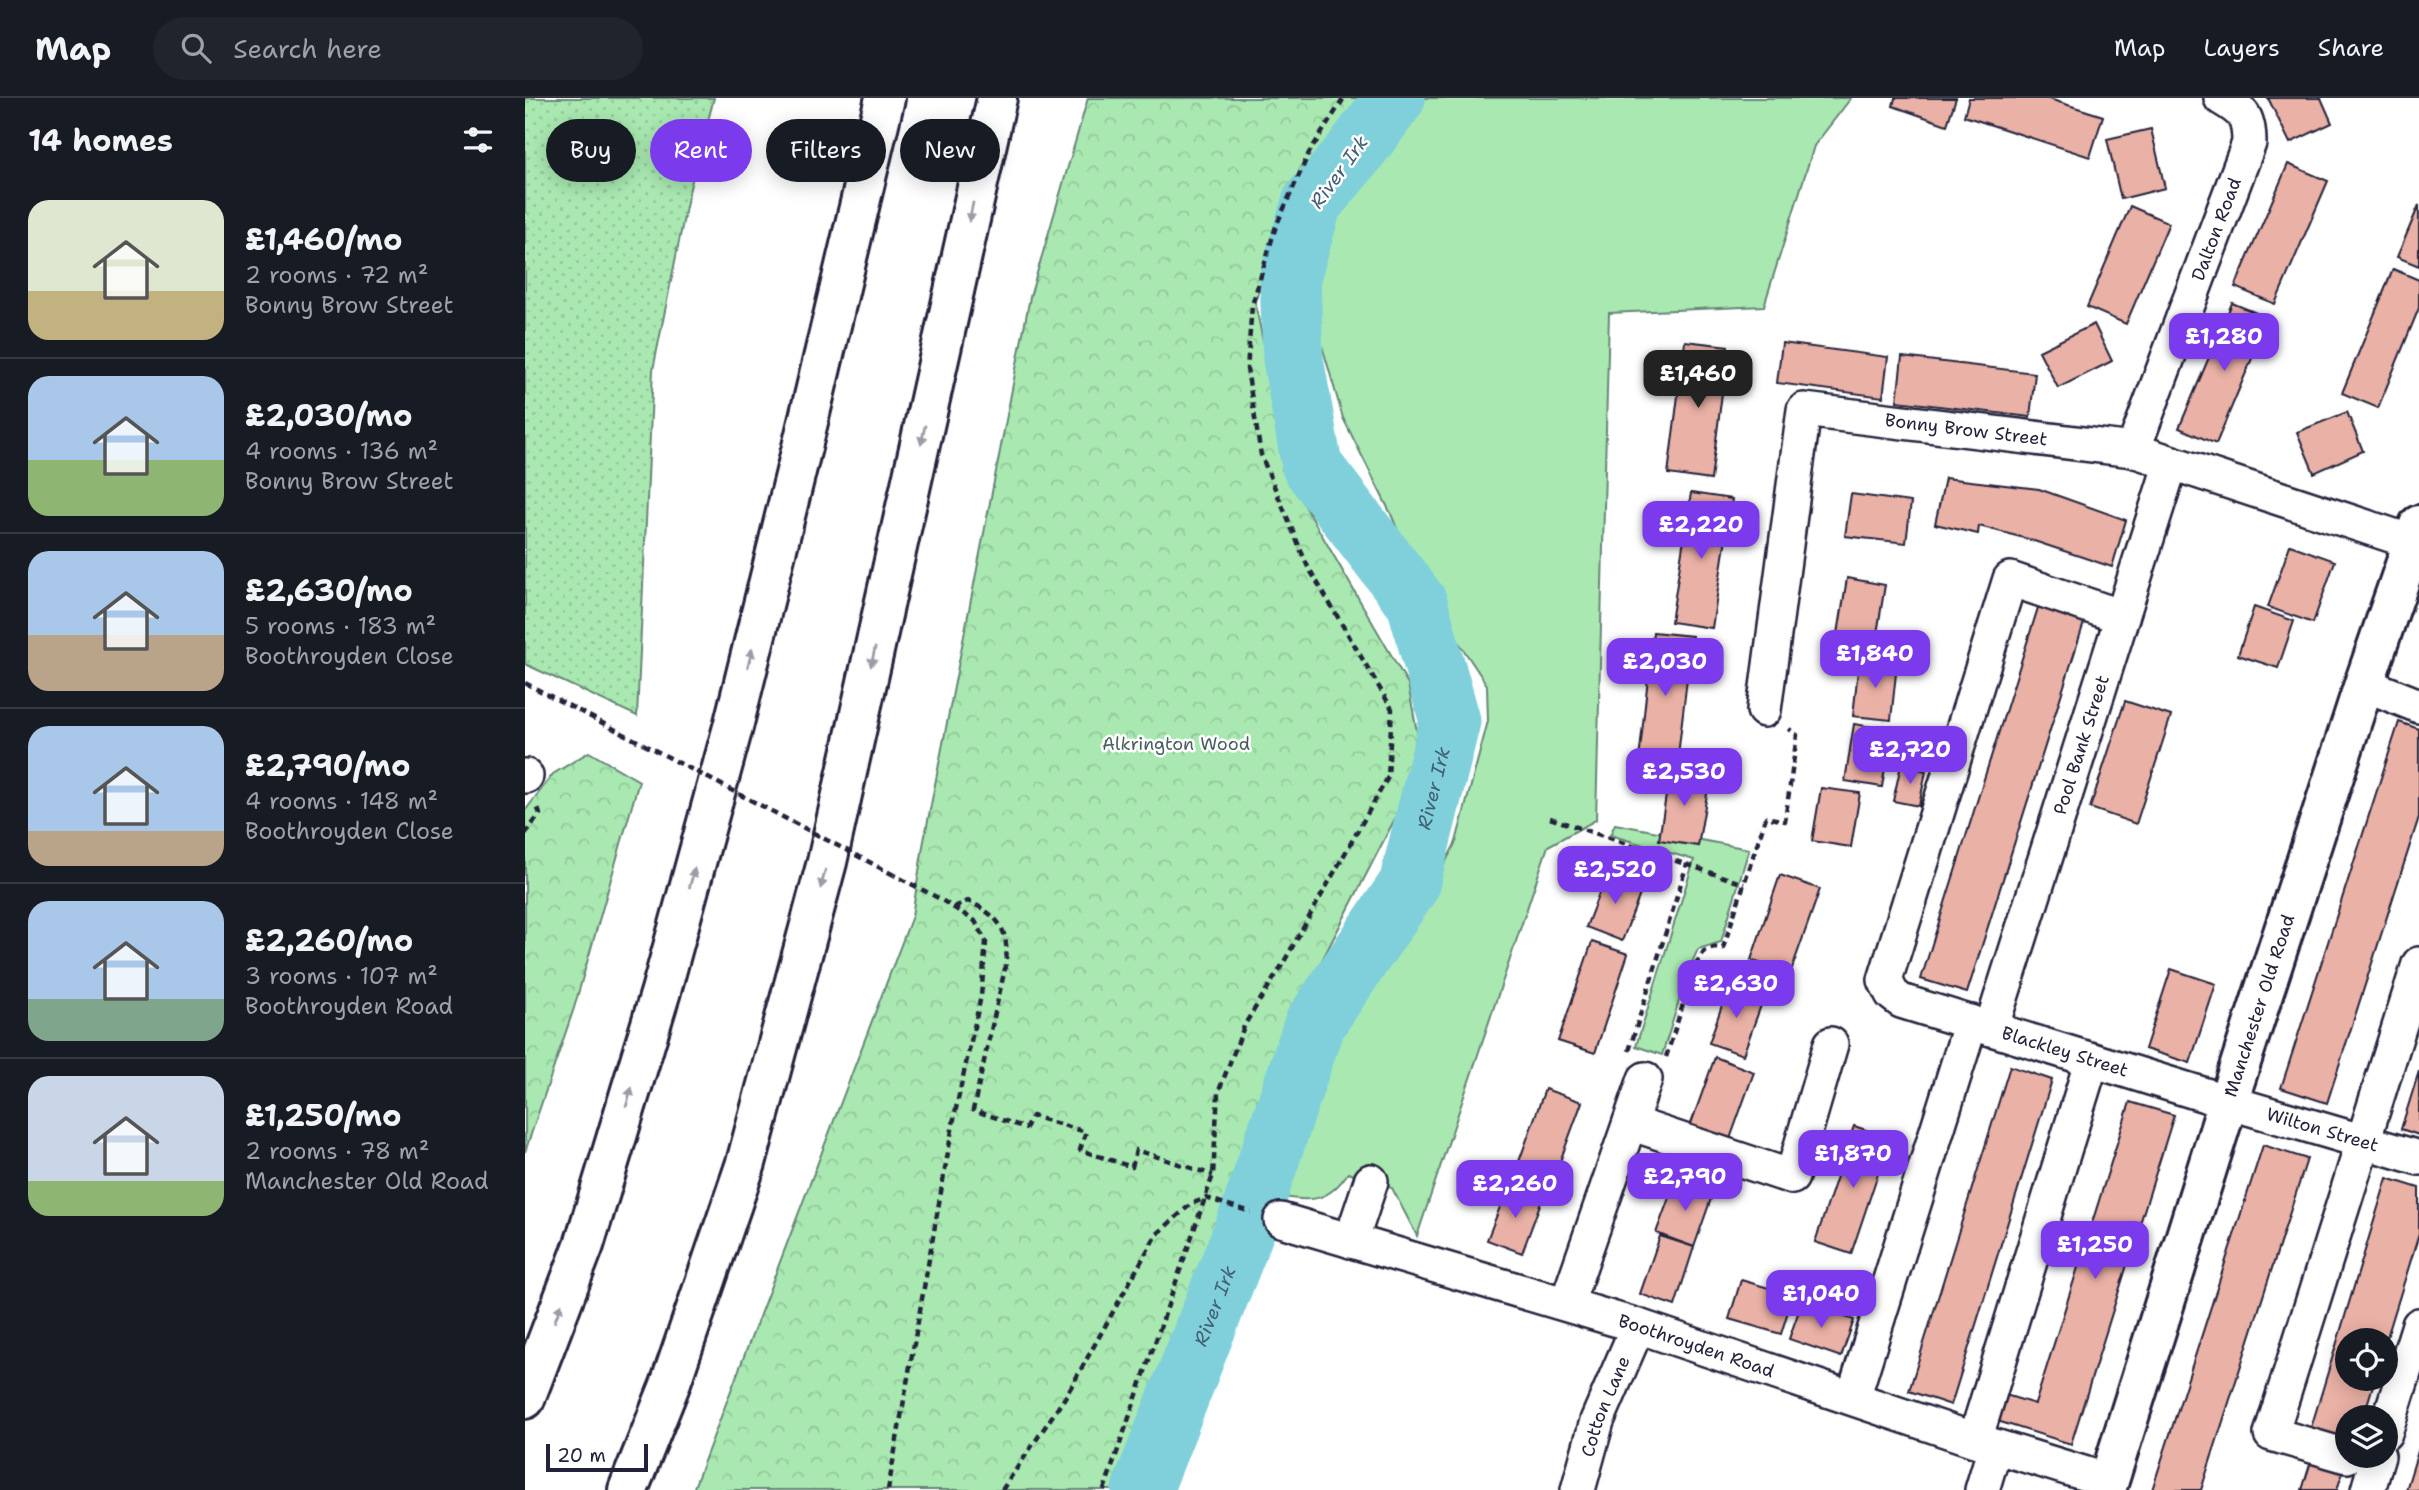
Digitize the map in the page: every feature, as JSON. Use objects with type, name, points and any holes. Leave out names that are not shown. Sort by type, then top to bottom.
[{"type":"main road","points":[[525,1399],[584,1245],[661,991],[733,727],[885,98]]},
{"type":"main road","points":[[628,1490],[670,1384],[746,1163],[827,862],[996,102]]},
{"type":"main road","name":"Manchester Old Road","points":[[2108,1486],[2228,1102],[2364,684],[2416,534]]},
{"type":"street","name":"Dalton Road","points":[[2133,450],[2249,143],[2249,126],[2240,110],[2221,98]]},
{"type":"street","name":"Bonny Brow Street","points":[[1764,710],[1804,410],[2133,450],[2416,534]]},
{"type":"street","name":"Pool Bank Street","points":[[1853,1398],[2122,617],[2171,463]]},
{"type":"street","name":"Blackley Street","points":[[2122,617],[2010,579],[1885,979],[1892,994],[1901,1001],[2228,1102]]},
{"type":"street","points":[[2364,684],[2419,706]]},
{"type":"street","points":[[2335,1451],[2271,1434],[2419,964]]},
{"type":"street","points":[[1630,1122],[1791,1177],[1831,1044]]},
{"type":"street","points":[[1982,1490],[1985,1443],[2092,1060]]},
{"type":"street","points":[[1567,1303],[1645,1079]]},
{"type":"street","name":"Wilton Street","points":[[2228,1102],[2419,1158]]},
{"type":"street","points":[[1352,1241],[1371,1181]]},
{"type":"street","name":"Boothroyden Road","points":[[1281,1220],[1639,1326],[2108,1486]]},
{"type":"street","points":[[2388,1405],[2419,1325]]},
{"type":"street","name":"Cotton Lane","points":[[1578,1490],[1597,1421],[1639,1326]]},
{"type":"path","points":[[1104,1490],[1213,1175],[1218,1093],[1245,1024],[1281,967],[1388,777],[1392,709],[1307,565],[1261,455],[1247,369],[1252,305],[1276,226],[1309,153],[1344,98]]},
{"type":"path","points":[[525,683],[953,907],[975,921],[986,942],[981,996],[955,1113],[888,1490]]},
{"type":"path","points":[[1686,864],[1628,1052],[1645,1079],[1665,1061],[1696,964],[1704,950],[1723,948],[1766,817],[1786,821],[1797,735],[1764,710]]},
{"type":"path","points":[[1550,818],[1744,884]]},
{"type":"path","points":[[953,907],[968,901],[982,907],[998,921],[1006,936],[1007,946],[1006,964],[973,1110],[1025,1128],[1031,1116],[1086,1132],[1080,1150],[1132,1167],[1136,1150],[1213,1175]]},
{"type":"path","points":[[1002,1490],[1066,1396],[1157,1236],[1191,1204],[1206,1198],[1225,1204]]},
{"type":"green space","points":[[525,98],[714,98],[708,119],[650,119],[650,182],[692,182],[653,370],[637,716],[525,664]]},
{"type":"green space","name":"Alkrington Wood","points":[[1088,98],[1362,98],[1304,178],[1255,301],[1290,480],[1408,684],[1423,764],[1277,1048],[1227,1208],[1124,1490],[693,1490],[912,916],[923,846],[1030,297]]},
{"type":"green space","points":[[1421,98],[1851,98],[1814,146],[1764,306],[1609,313],[1596,820],[1548,846],[1417,1236],[1392,1188],[1348,1173],[1334,1189],[1319,1198],[1280,1196],[1315,1076],[1380,958],[1430,892],[1456,842],[1488,721],[1487,685],[1420,584],[1391,514],[1343,418],[1307,294],[1314,244],[1328,212],[1360,167]]},
{"type":"green space","points":[[589,752],[639,781],[574,1008],[525,1152],[525,811],[553,774]]},
{"type":"green space","points":[[1615,824],[1749,849],[1721,942],[1698,949],[1662,1055],[1636,1046],[1694,860],[1610,835]]},
{"type":"building","points":[[1895,98],[1956,98],[1947,125],[1893,106]]},
{"type":"building","points":[[1969,98],[2046,98],[2103,116],[2090,157],[1964,116]]},
{"type":"building","points":[[2268,98],[2321,98],[2332,123],[2290,143]]},
{"type":"building","points":[[2151,129],[2165,188],[2121,199],[2107,139]]},
{"type":"building","points":[[2288,164],[2328,181],[2275,304],[2235,287]]},
{"type":"building","points":[[2419,205],[2419,266],[2397,257]]},
{"type":"building","points":[[2130,206],[2169,223],[2126,324],[2087,307]]},
{"type":"building","points":[[2393,269],[2419,280],[2419,308],[2378,408],[2342,393]]},
{"type":"building","points":[[2232,303],[2269,318],[2216,444],[2179,428]]},
{"type":"building","points":[[2094,324],[2112,361],[2058,388],[2039,351]]},
{"type":"building","points":[[1685,341],[1728,346],[1711,480],[1668,474]]},
{"type":"building","points":[[1782,343],[1888,357],[1883,397],[1777,383]]},
{"type":"building","points":[[1902,357],[2035,373],[2030,417],[1897,401]]},
{"type":"building","points":[[2347,412],[2363,451],[2314,473],[2297,432]]},
{"type":"building","points":[[1945,478],[2039,489],[2126,520],[2112,567],[1979,526],[1978,534],[1935,524]]},
{"type":"building","points":[[1691,493],[1732,499],[1712,628],[1671,622]]},
{"type":"building","points":[[1851,494],[1911,502],[1906,543],[1845,536]]},
{"type":"building","points":[[2290,545],[2335,561],[2313,623],[2268,607]]},
{"type":"building","points":[[1847,578],[1885,585],[1874,652],[1836,646]]},
{"type":"building","points":[[2042,595],[2088,610],[1967,993],[1921,979]]},
{"type":"building","points":[[2254,607],[2294,621],[2278,668],[2238,655]]},
{"type":"building","points":[[1653,632],[1692,636],[1677,764],[1639,760]]},
{"type":"building","points":[[1859,660],[1897,664],[1891,720],[1853,716]]},
{"type":"building","points":[[2125,701],[2171,716],[2136,824],[2090,808]]},
{"type":"building","points":[[2399,722],[2419,729],[2419,817],[2327,1103],[2281,1088]]},
{"type":"building","points":[[1854,724],[1891,730],[1882,787],[1845,781]]},
{"type":"building","points":[[1901,765],[1926,771],[1919,806],[1893,801]]},
{"type":"building","points":[[1670,770],[1710,777],[1698,846],[1659,840]]},
{"type":"building","points":[[1821,788],[1860,793],[1851,847],[1812,841]]},
{"type":"building","points":[[1608,870],[1644,884],[1622,941],[1586,927]]},
{"type":"building","points":[[1780,875],[1820,889],[1790,974],[1751,960]]},
{"type":"building","points":[[1592,942],[1628,954],[1595,1053],[1558,1041]]},
{"type":"building","points":[[2171,969],[2216,984],[2190,1063],[2145,1049]]},
{"type":"building","points":[[1729,985],[1764,997],[1743,1055],[1709,1043]]},
{"type":"building","points":[[1715,1057],[1754,1072],[1726,1150],[1687,1135]]},
{"type":"building","points":[[2010,1066],[2052,1080],[1951,1405],[1909,1391]]},
{"type":"building","points":[[2419,1071],[2419,1135],[2401,1129]]},
{"type":"building","points":[[1545,1089],[1582,1102],[1552,1183],[1516,1170]]},
{"type":"building","points":[[2130,1102],[2174,1115],[2071,1444],[1991,1419],[1999,1393],[2035,1404]]},
{"type":"building","points":[[1854,1126],[1890,1138],[1851,1254],[1815,1242]]},
{"type":"building","points":[[2263,1145],[2307,1159],[2201,1490],[2152,1490]]},
{"type":"building","points":[[2387,1178],[2419,1188],[2419,1234],[2390,1328],[2341,1328]]},
{"type":"building","points":[[1676,1179],[1713,1193],[1694,1247],[1656,1233]]},
{"type":"building","points":[[1508,1187],[1542,1199],[1522,1253],[1487,1240]]},
{"type":"building","points":[[1660,1236],[1694,1247],[1675,1306],[1640,1294]]},
{"type":"building","points":[[1741,1280],[1793,1295],[1781,1334],[1729,1319]]},
{"type":"building","points":[[1802,1302],[1854,1320],[1841,1357],[1789,1339]]},
{"type":"building","points":[[2335,1349],[2335,1391],[2371,1391],[2367,1405],[2335,1405],[2335,1438],[2310,1431]]},
{"type":"building","points":[[2419,1448],[2419,1490],[2406,1490]]},
{"type":"building","points":[[2313,1455],[2335,1462],[2335,1468],[2344,1468],[2337,1490],[2302,1490]]},
{"type":"waterway","name":"River Irk","points":[[1142,1490],[1252,1210],[1314,1025],[1409,885],[1450,721],[1417,603],[1312,466],[1293,359],[1290,277],[1312,203],[1395,98]]}]
